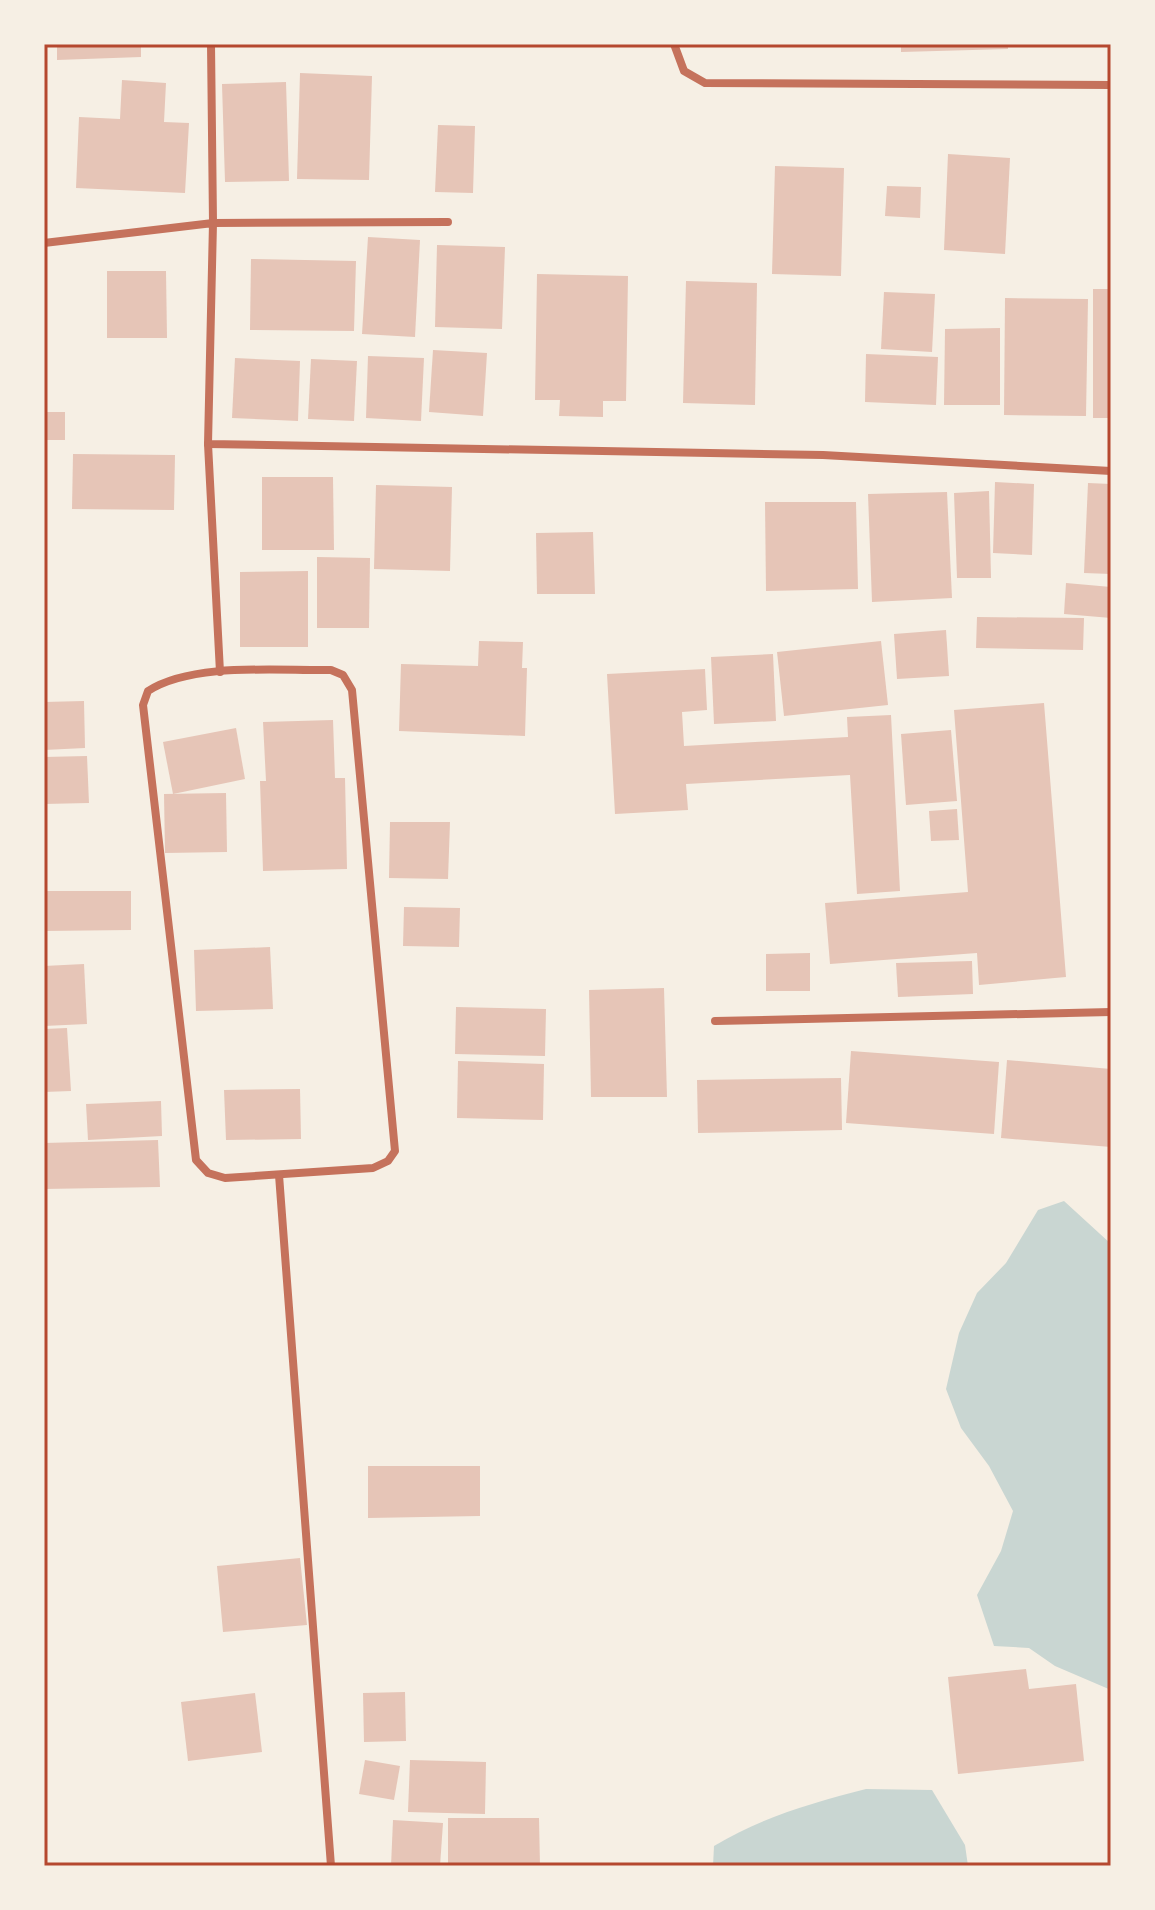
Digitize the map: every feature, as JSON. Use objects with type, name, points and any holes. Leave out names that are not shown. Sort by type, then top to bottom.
[{"type":"street","points":[[211,44],[213,223],[208,444],[220,672]]},
{"type":"street","points":[[674,44],[684,71],[705,83],[1111,85]]},
{"type":"street","points":[[44,243],[213,223],[448,222]]},
{"type":"street","points":[[208,444],[823,455],[1111,471]]},
{"type":"street","points":[[331,670],[343,675],[352,690],[395,1151],[388,1161],[373,1168],[225,1178],[208,1173],[196,1160],[143,705],[148,691],[162,682],[220,672],[331,670]]},
{"type":"street","points":[[715,1021],[1111,1012]]},
{"type":"street","points":[[279,1175],[331,1866]]},
{"type":"shaded area","points":[[1064,1201],[1111,1244],[1111,1690],[1055,1666],[1029,1648],[994,1646],[977,1595],[1001,1551],[1013,1511],[989,1466],[961,1428],[946,1389],[959,1333],[977,1293],[1006,1263],[1038,1210]]},
{"type":"shaded area","points":[[866,1789],[932,1790],[965,1845],[968,1866],[713,1866],[714,1846],[732,1836],[788,1812]]},
{"type":"building","points":[[57,44],[141,44],[141,57],[57,60]]},
{"type":"building","points":[[901,44],[1008,44],[1008,49],[901,52]]},
{"type":"building","points":[[300,73],[372,76],[369,180],[297,179]]},
{"type":"building","points":[[122,80],[166,83],[164,122],[189,123],[185,193],[76,188],[79,117],[120,119]]},
{"type":"building","points":[[286,82],[289,181],[225,182],[222,84]]},
{"type":"building","points":[[438,125],[475,126],[473,193],[435,192]]},
{"type":"building","points":[[948,154],[1010,158],[1005,254],[944,250]]},
{"type":"building","points":[[775,166],[844,168],[841,276],[772,274]]},
{"type":"building","points":[[887,186],[921,187],[920,218],[885,216]]},
{"type":"building","points":[[368,237],[420,240],[415,337],[362,334]]},
{"type":"building","points":[[437,245],[505,247],[502,329],[435,327]]},
{"type":"building","points":[[251,259],[356,261],[354,331],[250,330]]},
{"type":"building","points":[[107,271],[166,271],[167,338],[107,338]]},
{"type":"building","points":[[537,274],[628,276],[626,401],[603,401],[603,417],[559,416],[560,400],[535,400]]},
{"type":"building","points":[[686,281],[757,283],[755,405],[683,403]]},
{"type":"building","points":[[1093,289],[1111,289],[1111,418],[1093,418]]},
{"type":"building","points":[[884,292],[935,294],[932,352],[881,349]]},
{"type":"building","points":[[1005,298],[1088,299],[1086,416],[1004,415]]},
{"type":"building","points":[[1000,328],[1000,405],[944,405],[945,329]]},
{"type":"building","points":[[433,350],[487,353],[483,416],[429,412]]},
{"type":"building","points":[[866,354],[938,357],[936,405],[865,402]]},
{"type":"building","points":[[368,356],[424,358],[421,421],[366,418]]},
{"type":"building","points":[[235,358],[300,361],[298,421],[232,418]]},
{"type":"building","points":[[311,359],[357,361],[354,421],[308,419]]},
{"type":"building","points":[[44,412],[65,412],[65,440],[47,440],[44,444]]},
{"type":"building","points":[[73,454],[175,455],[174,510],[72,509]]},
{"type":"building","points":[[262,477],[333,477],[334,550],[262,550]]},
{"type":"building","points":[[995,482],[1034,484],[1032,555],[993,553]]},
{"type":"building","points":[[1088,483],[1111,484],[1111,574],[1084,573]]},
{"type":"building","points":[[376,485],[452,487],[450,571],[374,569]]},
{"type":"building","points":[[989,491],[991,578],[957,578],[954,493]]},
{"type":"building","points":[[947,492],[952,598],[872,602],[868,494]]},
{"type":"building","points":[[765,502],[856,502],[858,589],[766,591]]},
{"type":"building","points":[[593,532],[595,594],[537,594],[536,533]]},
{"type":"building","points":[[317,557],[370,558],[369,628],[317,628]]},
{"type":"building","points":[[308,571],[308,647],[240,647],[240,572]]},
{"type":"building","points":[[1066,583],[1111,587],[1111,618],[1064,614]]},
{"type":"building","points":[[977,617],[1084,618],[1083,650],[976,648]]},
{"type":"building","points":[[946,630],[949,676],[897,679],[894,634]]},
{"type":"building","points":[[479,641],[523,642],[522,668],[527,668],[525,736],[399,731],[401,664],[478,666]]},
{"type":"building","points":[[881,641],[888,705],[784,716],[777,652]]},
{"type":"building","points":[[773,654],[776,721],[714,724],[711,657]]},
{"type":"building","points":[[705,669],[707,710],[682,712],[684,746],[848,737],[847,717],[891,715],[900,891],[857,894],[850,775],[686,784],[688,810],[615,814],[607,674]]},
{"type":"building","points":[[84,701],[85,748],[44,750],[44,702]]},
{"type":"building","points":[[1044,703],[1066,977],[979,985],[977,953],[830,964],[825,903],[968,892],[954,710]]},
{"type":"building","points":[[333,720],[335,778],[345,778],[347,869],[263,871],[260,781],[266,781],[263,722]]},
{"type":"building","points":[[236,728],[245,779],[173,794],[163,742]]},
{"type":"building","points":[[951,730],[957,801],[906,805],[901,734]]},
{"type":"building","points":[[87,756],[89,803],[44,804],[44,757]]},
{"type":"building","points":[[226,793],[227,852],[165,853],[164,794]]},
{"type":"building","points":[[957,809],[959,840],[931,841],[929,811]]},
{"type":"building","points":[[390,822],[450,822],[448,879],[389,878]]},
{"type":"building","points":[[44,891],[131,891],[131,930],[44,931]]},
{"type":"building","points":[[404,907],[460,908],[459,947],[403,946]]},
{"type":"building","points":[[270,947],[273,1009],[196,1011],[194,950]]},
{"type":"building","points":[[810,953],[810,991],[766,991],[766,954]]},
{"type":"building","points":[[972,961],[973,994],[898,997],[896,963]]},
{"type":"building","points":[[84,964],[87,1024],[44,1026],[44,966]]},
{"type":"building","points":[[664,988],[667,1097],[591,1097],[589,990]]},
{"type":"building","points":[[456,1007],[546,1009],[545,1056],[455,1054]]},
{"type":"building","points":[[67,1028],[71,1091],[44,1092],[44,1029]]},
{"type":"building","points":[[851,1051],[999,1062],[994,1134],[846,1123]]},
{"type":"building","points":[[1007,1060],[1111,1069],[1111,1147],[1001,1138]]},
{"type":"building","points":[[458,1061],[544,1064],[543,1120],[457,1118]]},
{"type":"building","points":[[841,1078],[842,1130],[698,1133],[697,1080]]},
{"type":"building","points":[[300,1089],[301,1139],[226,1140],[224,1090]]},
{"type":"building","points":[[161,1101],[162,1136],[88,1140],[86,1104]]},
{"type":"building","points":[[158,1140],[160,1187],[44,1189],[44,1143]]},
{"type":"building","points":[[368,1466],[480,1466],[480,1516],[368,1518]]},
{"type":"building","points":[[300,1558],[307,1625],[223,1632],[217,1566]]},
{"type":"building","points":[[1026,1669],[1029,1689],[1076,1684],[1084,1761],[958,1774],[948,1677]]},
{"type":"building","points":[[405,1692],[406,1741],[364,1742],[363,1693]]},
{"type":"building","points":[[255,1693],[262,1752],[188,1761],[181,1702]]},
{"type":"building","points":[[365,1760],[400,1766],[394,1800],[359,1794]]},
{"type":"building","points":[[410,1760],[486,1762],[485,1814],[408,1812]]},
{"type":"building","points":[[448,1818],[539,1818],[540,1866],[448,1866]]},
{"type":"building","points":[[393,1820],[443,1823],[440,1866],[391,1866]]}]
